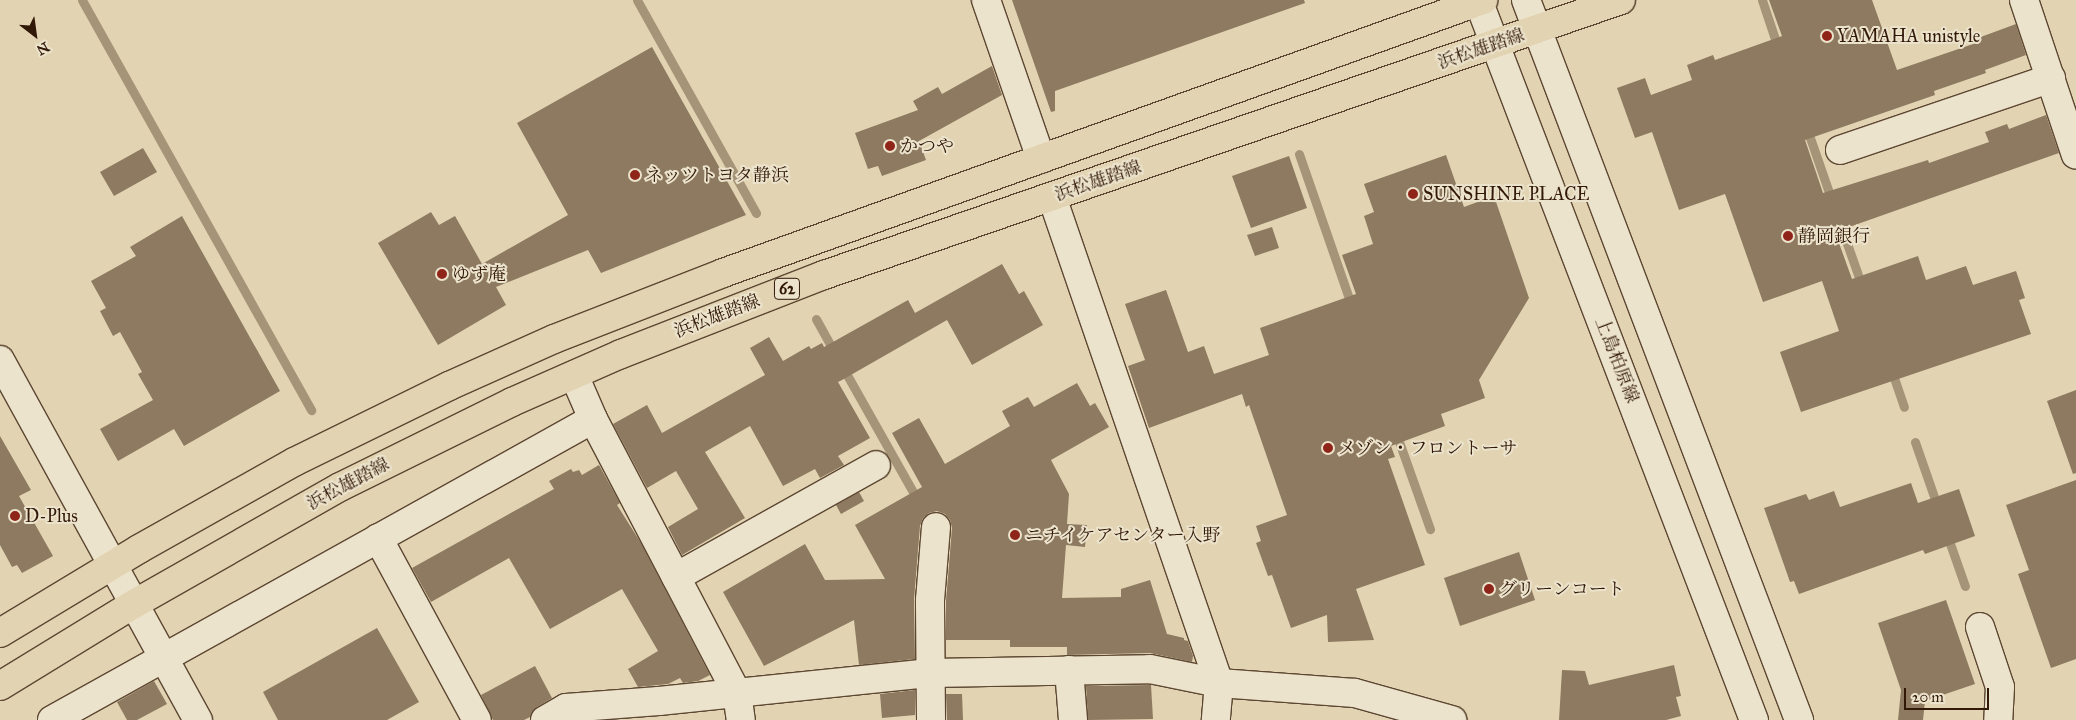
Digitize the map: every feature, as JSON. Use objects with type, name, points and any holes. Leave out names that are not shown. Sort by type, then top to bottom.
[{"type":"main road","name":"62","points":[[0,633],[112,564],[294,462],[501,362],[666,294],[1480,0]]},
{"type":"main road","name":"浜松雄踏線","points":[[0,686],[134,604],[340,487],[512,402],[574,375],[773,294],[1621,0]]},
{"type":"street","points":[[986,0],[1041,158]]},
{"type":"street","name":"上島柏原線","points":[[1480,0],[1754,720]]},
{"type":"street","points":[[1526,0],[1799,720]]},
{"type":"street","points":[[2024,0],[2076,155]]},
{"type":"street","points":[[1840,150],[2050,78]]},
{"type":"street","points":[[1052,197],[1220,683],[1216,720]]},
{"type":"street","points":[[0,360],[198,720]]},
{"type":"street","points":[[574,375],[593,419],[737,693],[740,720]]},
{"type":"street","points":[[52,720],[593,419]]},
{"type":"street","points":[[676,577],[876,465]]},
{"type":"street","points":[[931,720],[930,600],[936,527]]},
{"type":"street","points":[[378,538],[477,720]]},
{"type":"street","points":[[1980,627],[2000,688],[1998,720]]},
{"type":"street","points":[[544,720],[566,708],[931,673],[1150,669],[1220,683],[1355,693],[1452,720]]},
{"type":"street","points":[[1069,670],[1072,720]]},
{"type":"building","points":[[1012,0],[1304,0],[1305,3],[1055,91],[1055,111],[1051,112]]},
{"type":"building","points":[[1769,0],[1872,0],[1897,70],[1979,42],[1978,38],[2016,24],[2026,55],[1985,70],[1986,73],[1934,91],[1935,95],[1805,140],[1823,193],[1928,160],[1929,163],[1989,142],[1985,132],[2007,124],[2009,129],[2046,115],[2059,153],[1835,232],[1852,279],[1918,256],[1926,280],[1966,266],[1973,285],[2016,271],[2025,298],[2019,300],[2031,334],[1801,412],[1780,352],[1839,331],[1822,281],[1763,302],[1725,194],[1679,210],[1652,132],[1635,138],[1617,88],[1645,78],[1651,95],[1692,80],[1687,65],[1713,55],[1715,60],[1782,36]]},
{"type":"building","name":"ネッツトヨタ静浜","points":[[652,47],[746,215],[601,273],[588,250],[496,287],[506,305],[438,345],[378,243],[431,212],[439,225],[455,216],[482,264],[568,215],[517,123]]},
{"type":"building","points":[[992,66],[1002,95],[919,141],[926,160],[882,176],[878,166],[868,169],[855,133],[918,110],[913,101],[938,87],[942,94]]},
{"type":"building","points":[[143,148],[157,172],[114,196],[100,172]]},
{"type":"building","points":[[1446,155],[1464,207],[1494,196],[1529,298],[1479,380],[1485,398],[1441,414],[1445,426],[1391,446],[1395,457],[1388,459],[1425,565],[1356,589],[1374,640],[1328,642],[1327,615],[1291,628],[1272,575],[1268,576],[1256,543],[1261,541],[1256,526],[1287,515],[1249,405],[1246,407],[1242,394],[1149,428],[1128,366],[1145,360],[1125,304],[1166,290],[1188,352],[1204,346],[1214,374],[1269,355],[1260,328],[1356,294],[1342,255],[1373,244],[1364,216],[1374,212],[1364,184]]},
{"type":"building","points":[[1289,156],[1307,208],[1251,228],[1232,176]]},
{"type":"building","points":[[182,216],[280,391],[184,446],[174,429],[118,461],[100,429],[153,400],[138,374],[142,372],[120,332],[113,336],[100,311],[106,308],[91,281],[136,256],[130,247]]},
{"type":"building","points":[[1272,227],[1279,248],[1255,256],[1247,235]]},
{"type":"building","points":[[1002,264],[1019,294],[1024,291],[1043,325],[972,365],[947,320],[838,382],[870,438],[838,456],[844,465],[820,478],[815,469],[783,486],[750,426],[705,452],[745,518],[682,555],[668,527],[698,509],[676,471],[647,488],[613,424],[647,405],[662,433],[765,375],[750,348],[769,337],[783,361],[809,346],[811,349],[822,343],[824,347],[908,300],[915,313]]},
{"type":"building","points":[[1077,383],[1090,406],[1095,403],[1109,427],[1051,460],[1069,494],[1067,524],[1087,525],[1085,547],[1066,545],[1062,598],[1121,597],[1121,589],[1150,580],[1167,634],[1184,638],[1184,640],[1188,641],[1193,656],[1192,662],[1150,653],[1067,655],[1067,647],[1010,647],[1010,640],[946,640],[946,601],[952,528],[950,520],[945,514],[937,511],[929,513],[923,518],[920,526],[914,599],[915,659],[859,665],[854,620],[764,666],[723,592],[805,544],[825,580],[885,579],[855,525],[922,487],[892,433],[919,418],[945,464],[1010,426],[1002,411],[1028,397],[1034,407]]},
{"type":"building","points":[[2076,390],[2076,473],[2073,474],[2047,401]]},
{"type":"building","name":"D-Plus","points":[[0,436],[31,490],[19,496],[53,556],[22,573],[17,565],[12,567],[0,545]]},
{"type":"building","points":[[599,465],[620,503],[617,505],[641,543],[710,675],[698,681],[683,683],[680,678],[668,684],[638,687],[628,669],[658,651],[622,589],[550,629],[509,558],[431,602],[412,568],[554,489],[549,481],[571,469],[573,472],[579,470],[582,475]]},
{"type":"building","points":[[2076,480],[2076,659],[2051,668],[2018,574],[2029,570],[2006,505]]},
{"type":"building","points":[[1911,483],[1918,503],[1959,489],[1975,536],[1925,554],[1923,550],[1799,594],[1794,581],[1790,582],[1764,508],[1806,494],[1809,500],[1834,491],[1840,507]]},
{"type":"building","points":[[859,492],[864,501],[841,514],[836,505]]},
{"type":"building","name":"グリーンコート","points":[[1519,552],[1535,600],[1460,626],[1444,578]]},
{"type":"building","points":[[1946,600],[1975,684],[1925,701],[1923,720],[1898,720],[1901,690],[1878,623]]},
{"type":"building","points":[[377,628],[419,702],[387,720],[278,720],[263,692]]},
{"type":"building","points":[[1674,665],[1681,696],[1676,697],[1681,716],[1666,720],[1559,720],[1562,670],[1585,671],[1589,685]]},
{"type":"building","points":[[535,666],[552,698],[537,707],[530,717],[524,720],[493,720],[481,695]]},
{"type":"building","points":[[154,681],[167,704],[137,720],[127,720],[117,702]]},
{"type":"building","points":[[1151,685],[1153,719],[1088,720],[1086,686]]},
{"type":"building","points":[[915,690],[915,715],[882,718],[880,694]]},
{"type":"building","points":[[946,694],[962,694],[963,720],[947,720]]},
{"type":"waterway","points":[[82,0],[311,410]]},
{"type":"waterway","points":[[637,0],[756,213]]},
{"type":"waterway","points":[[1762,0],[1778,48]]},
{"type":"waterway","points":[[1807,129],[1832,201]]},
{"type":"waterway","points":[[1299,154],[1352,307]]},
{"type":"waterway","points":[[1838,218],[1862,286]]},
{"type":"waterway","points":[[816,319],[835,353]]},
{"type":"waterway","points":[[842,366],[918,501]]},
{"type":"waterway","points":[[1891,369],[1904,407]]},
{"type":"waterway","points":[[1396,433],[1430,529]]},
{"type":"waterway","points":[[1915,442],[1938,508]]},
{"type":"waterway","points":[[1947,535],[1965,586]]},
{"type":"place","name":"YAMAHA unistyle","points":[[1827,36]]},
{"type":"place","name":"かつや","points":[[890,146]]},
{"type":"place","name":"ネッツトヨタ静浜","points":[[635,175]]},
{"type":"place","name":"SUNSHINE PLACE","points":[[1413,194]]},
{"type":"place","name":"静岡銀行","points":[[1788,236]]},
{"type":"place","name":"ゆず庵","points":[[442,274]]},
{"type":"place","name":"メゾン・フロントーサ","points":[[1328,448]]},
{"type":"place","name":"D-Plus","points":[[15,516]]},
{"type":"place","name":"ニチイケアセンター入野","points":[[1015,535]]},
{"type":"place","name":"グリーンコート","points":[[1489,589]]}]
